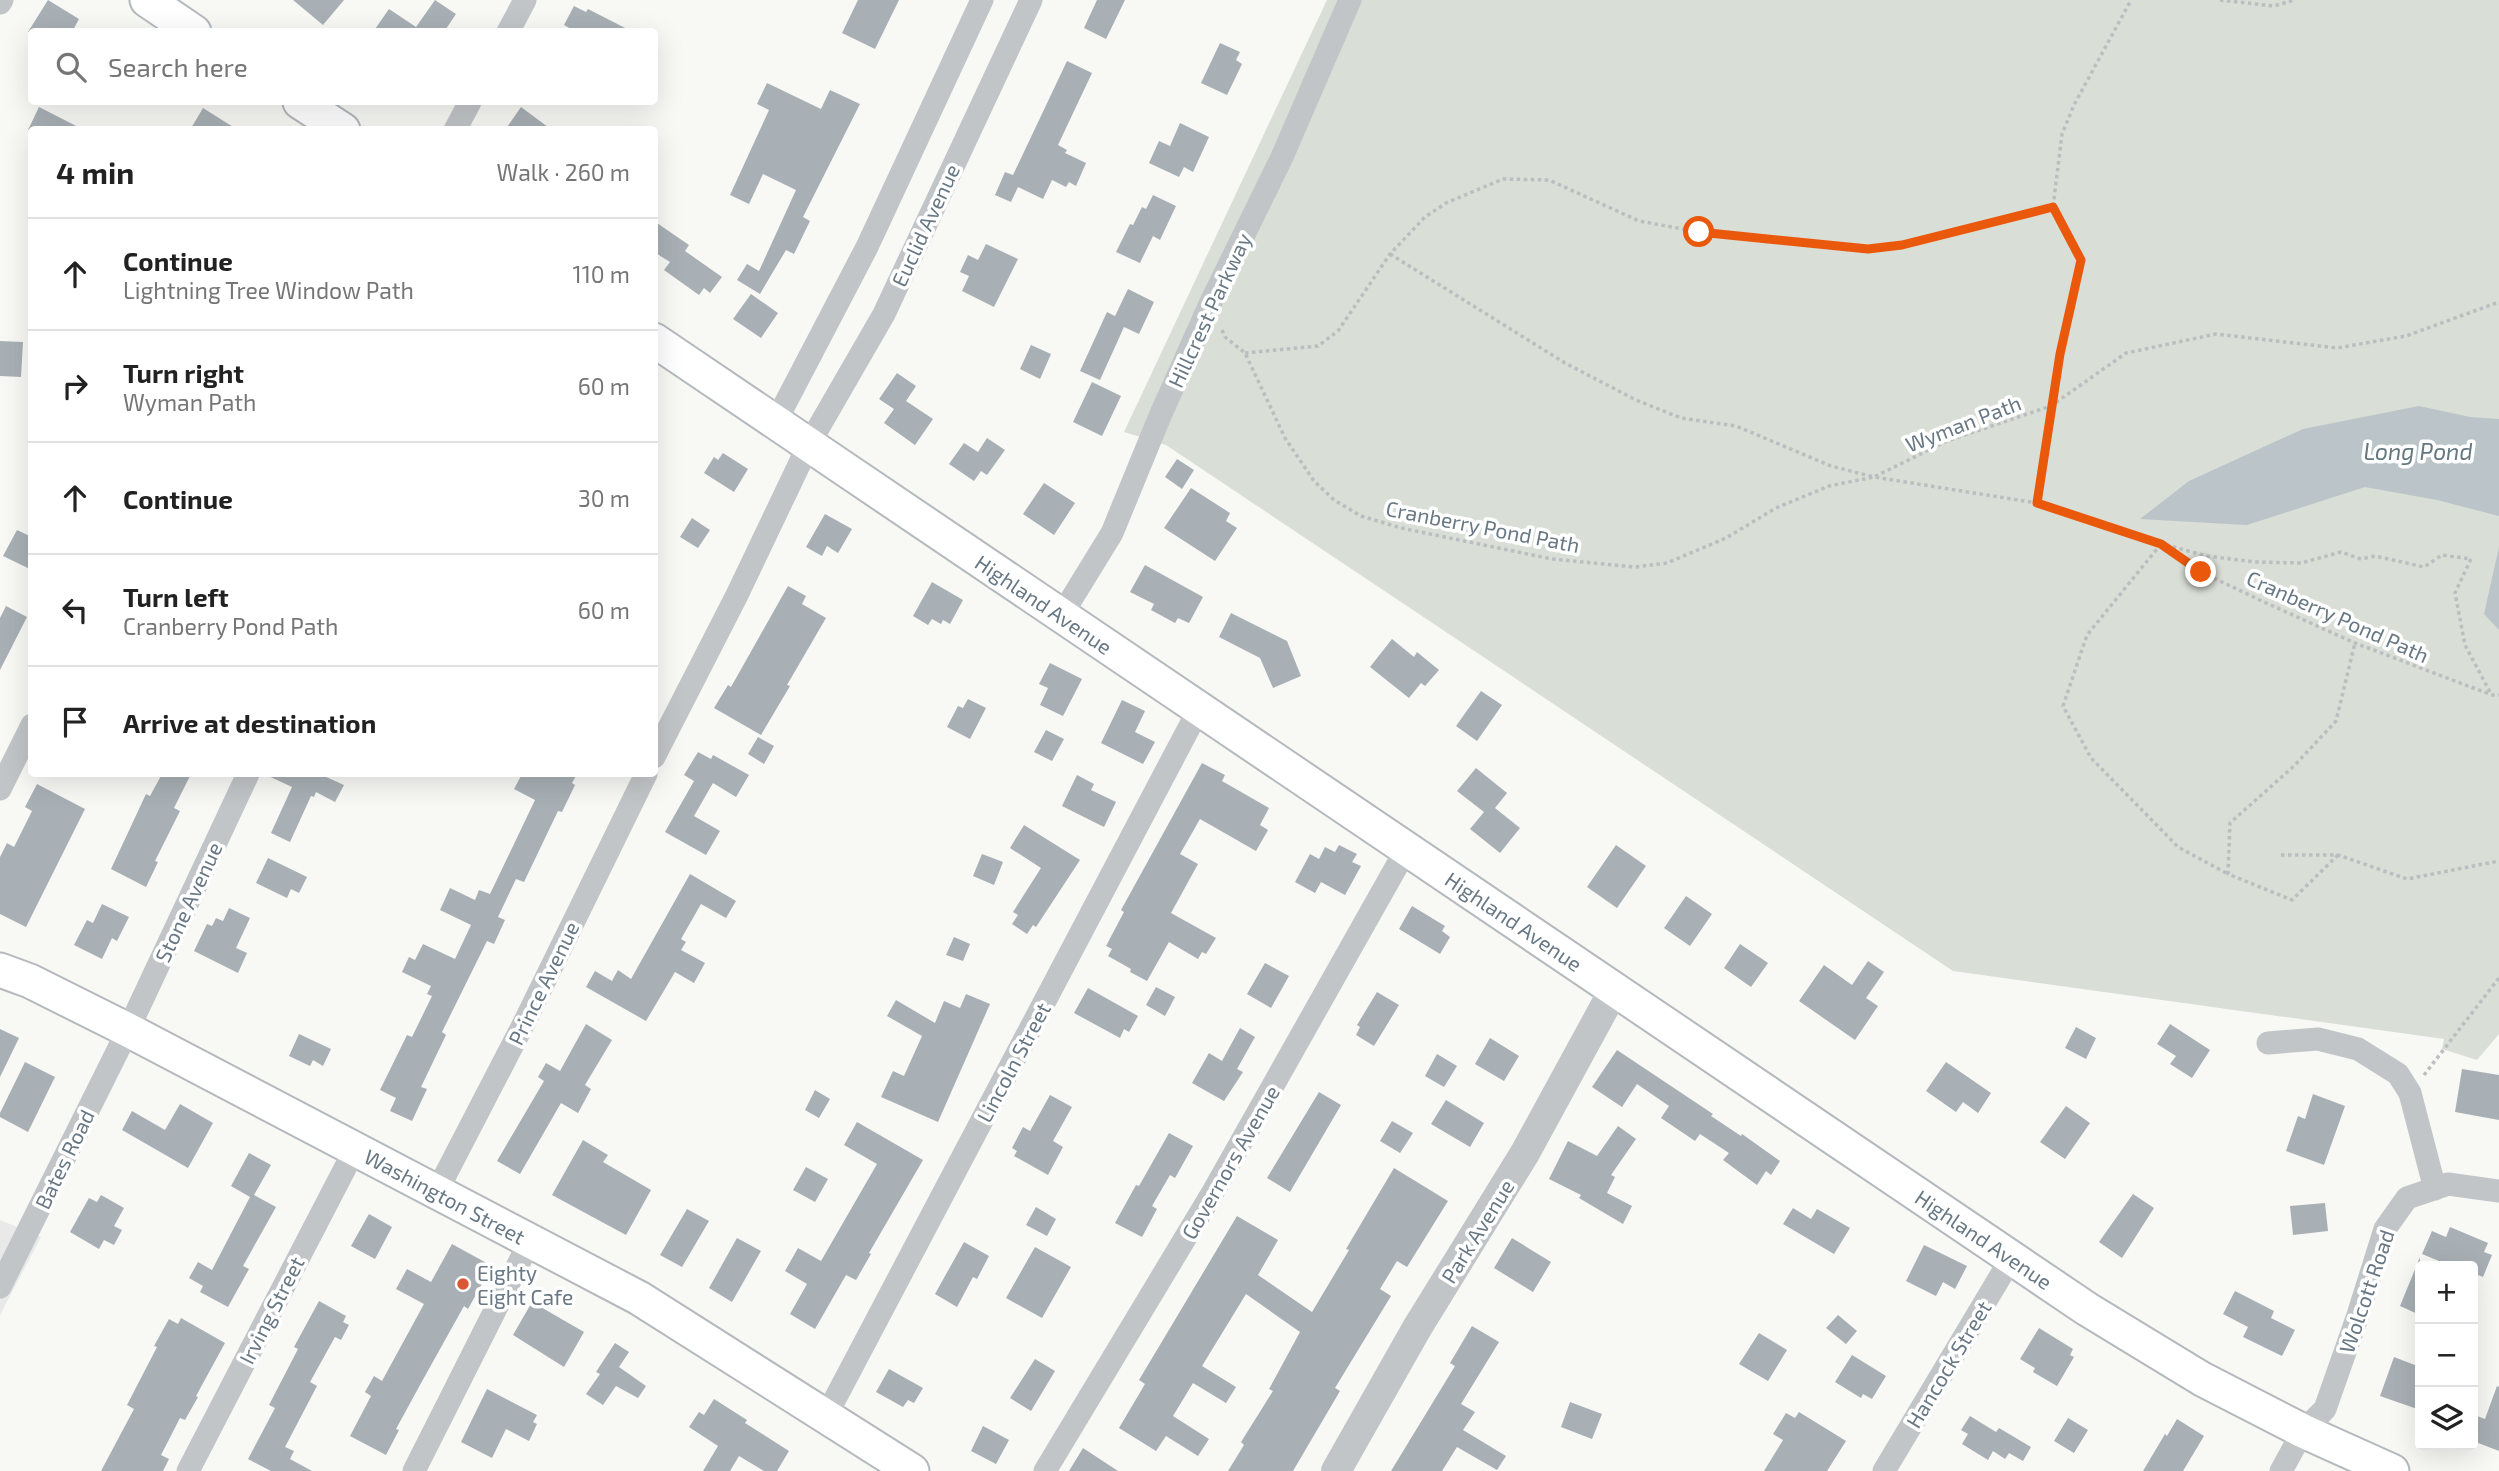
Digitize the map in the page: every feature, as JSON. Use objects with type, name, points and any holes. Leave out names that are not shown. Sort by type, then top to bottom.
[{"type":"main road","points":[[146,0],[188,28]]},
{"type":"main road","name":"Highland Avenue","points":[[658,343],[2087,1309],[2202,1379],[2303,1431],[2392,1471]]},
{"type":"main road","name":"Washington Street","points":[[0,970],[30,981],[128,1030],[639,1298],[912,1471]]},
{"type":"street","points":[[510,28],[525,0]]},
{"type":"street","name":"Euclid Avenue","points":[[775,423],[867,247],[982,0]]},
{"type":"street","name":"Euclid Avenue","points":[[809,444],[884,314],[1031,0]]},
{"type":"street","name":"Hillcrest Parkway","points":[[1061,616],[1112,533],[1160,416],[1282,157],[1350,0]]},
{"type":"street","points":[[457,126],[468,105]]},
{"type":"street","points":[[658,749],[737,595],[809,444]]},
{"type":"street","name":"Lincoln Street","points":[[826,1416],[1200,707]]},
{"type":"street","points":[[0,789],[28,733]]},
{"type":"street","name":"Stone Avenue","points":[[128,1030],[247,777]]},
{"type":"street","name":"Prince Avenue","points":[[437,1191],[524,1023],[645,777]]},
{"type":"street","name":"Governors Avenue","points":[[1045,1471],[1213,1192],[1407,848]]},
{"type":"street","name":"Park Avenue","points":[[1336,1471],[1417,1328],[1525,1153],[1615,988]]},
{"type":"street","name":"Bates Road","points":[[0,1287],[128,1030]]},
{"type":"street","points":[[2268,1043],[2318,1039],[2358,1049],[2398,1074],[2410,1093],[2435,1189]]},
{"type":"street","name":"Irving Street","points":[[190,1470],[355,1149]]},
{"type":"street","name":"Wolcott Road","points":[[2281,1471],[2303,1431],[2325,1409],[2385,1229],[2407,1198],[2448,1184],[2499,1191]]},
{"type":"street","points":[[414,1471],[530,1241]]},
{"type":"street","name":"Hancock Street","points":[[1884,1471],[2012,1257]]},
{"type":"path","points":[[1874,477],[1831,466],[1736,426],[1681,418],[1636,400],[1565,363],[1390,254],[1425,217],[1446,202],[1503,179],[1549,180],[1639,221],[1699,232],[1868,249],[1902,245],[2053,207],[2062,134],[2074,105],[2132,0]]},
{"type":"path","points":[[2220,0],[2274,6],[2294,0]]},
{"type":"path","name":"Wyman Path","points":[[1874,477],[1947,441],[2052,406],[2060,354],[2081,260],[2053,207]]},
{"type":"path","name":"Cranberry Pond Path","points":[[1390,254],[1338,331],[1318,346],[1245,353],[1285,438],[1314,481],[1334,500],[1361,516],[1401,528],[1552,559],[1635,567],[1667,564],[1726,538],[1776,508],[1829,486],[1874,477],[2037,503],[2161,544],[2201,572],[2355,643],[2421,670],[2491,695],[2499,695]]},
{"type":"path","points":[[2037,503],[2052,406],[2126,353],[2216,334],[2337,348],[2406,336],[2499,302]]},
{"type":"path","points":[[2338,855],[2291,900],[2228,874],[2178,847],[2091,758],[2063,706],[2087,635],[2161,544],[2207,556],[2255,562],[2301,563],[2341,552],[2361,559],[2375,556],[2424,566],[2442,555],[2471,559],[2455,593],[2465,645],[2491,695]]},
{"type":"path","points":[[2228,874],[2230,823],[2294,766],[2336,721],[2355,643]]},
{"type":"path","points":[[2281,855],[2338,855],[2406,879],[2499,860]]},
{"type":"path","points":[[2410,1093],[2499,978]]},
{"type":"shaded area","points":[[1327,0],[2499,0],[2499,1034],[2477,1060],[2442,1049],[2444,1039],[1953,971],[1166,445],[1124,432]]},
{"type":"shaded area","points":[[0,1220],[41,1237],[0,1315]]},
{"type":"water","name":"Long Pond","points":[[2419,406],[2470,417],[2499,419],[2499,516],[2437,500],[2365,487],[2247,525],[2140,519],[2189,481],[2303,429]]},
{"type":"water","points":[[2499,547],[2499,630],[2484,614]]},
{"type":"building","points":[[48,0],[79,19],[74,28],[30,28]]},
{"type":"building","points":[[293,0],[344,0],[323,25]]},
{"type":"building","points":[[435,0],[456,14],[447,28],[376,28],[389,9],[416,27]]},
{"type":"building","points":[[858,0],[899,0],[875,49],[842,33]]},
{"type":"building","points":[[1097,0],[1125,0],[1106,39],[1084,28]]},
{"type":"building","points":[[574,6],[586,12],[588,9],[625,28],[569,28],[564,25]]},
{"type":"building","points":[[1220,43],[1240,52],[1236,60],[1242,64],[1227,95],[1201,83]]},
{"type":"building","points":[[1067,61],[1092,73],[1058,145],[1067,150],[1065,153],[1086,163],[1076,186],[1069,182],[1066,187],[1052,180],[1043,199],[1018,187],[1011,202],[995,195],[1005,172],[1013,175]]},
{"type":"building","points":[[767,83],[821,109],[830,90],[860,104],[803,217],[810,221],[794,254],[786,250],[760,294],[737,280],[747,264],[759,271],[796,190],[763,174],[749,204],[730,195],[769,110],[757,104]]},
{"type":"building","points":[[39,107],[76,126],[30,126]]},
{"type":"building","points":[[521,107],[547,126],[508,126]]},
{"type":"building","points":[[203,108],[232,126],[192,126]]},
{"type":"building","points":[[1180,123],[1209,137],[1193,172],[1184,167],[1179,177],[1149,163],[1159,141],[1170,146]]},
{"type":"building","points":[[1153,195],[1176,206],[1160,240],[1153,236],[1140,263],[1116,252],[1130,224],[1133,225],[1142,207],[1146,209]]},
{"type":"building","points":[[658,224],[689,245],[685,251],[722,277],[710,293],[704,288],[699,295],[664,270],[670,262],[658,254]]},
{"type":"building","points":[[986,244],[1018,259],[994,307],[962,291],[969,276],[960,272],[968,255],[978,260]]},
{"type":"building","points":[[1128,289],[1154,302],[1139,334],[1124,327],[1100,380],[1080,371],[1107,312],[1115,316]]},
{"type":"building","points":[[751,294],[778,313],[761,338],[733,319]]},
{"type":"building","points":[[0,341],[23,342],[21,377],[0,376]]},
{"type":"building","points":[[1031,345],[1051,354],[1040,379],[1020,369]]},
{"type":"building","points":[[897,373],[916,386],[906,401],[933,419],[915,445],[884,423],[894,409],[879,399]]},
{"type":"building","points":[[1092,382],[1121,396],[1102,436],[1073,422]]},
{"type":"building","points":[[987,438],[1005,450],[987,475],[981,471],[974,481],[949,464],[964,443],[978,452]]},
{"type":"building","points":[[723,453],[748,469],[734,492],[704,473],[714,457],[718,460]]},
{"type":"building","points":[[1177,459],[1194,470],[1182,489],[1165,477]]},
{"type":"building","points":[[1044,483],[1075,503],[1054,535],[1023,514]]},
{"type":"building","points":[[1191,488],[1230,513],[1226,521],[1237,528],[1215,561],[1164,528]]},
{"type":"building","points":[[825,514],[852,529],[838,553],[827,546],[822,556],[806,547]]},
{"type":"building","points":[[692,518],[710,530],[698,548],[680,537]]},
{"type":"building","points":[[17,530],[28,535],[28,568],[3,556]]},
{"type":"building","points":[[1145,565],[1203,597],[1189,623],[1178,618],[1175,623],[1151,610],[1154,604],[1130,592]]},
{"type":"building","points":[[932,582],[963,600],[950,624],[943,620],[941,624],[932,619],[928,625],[913,616]]},
{"type":"building","points":[[788,586],[806,596],[802,604],[826,618],[761,735],[714,708],[728,685],[731,687]]},
{"type":"building","points":[[6,606],[27,617],[0,670],[0,618]]},
{"type":"building","points":[[1231,613],[1287,641],[1301,676],[1273,688],[1260,658],[1219,637]]},
{"type":"building","points":[[1392,639],[1414,657],[1417,652],[1439,670],[1425,686],[1421,683],[1409,698],[1370,667]]},
{"type":"building","points":[[1050,663],[1082,679],[1063,716],[1040,705],[1048,688],[1039,684]]},
{"type":"building","points":[[1481,691],[1502,705],[1477,741],[1456,726]]},
{"type":"building","points":[[968,699],[986,708],[970,739],[947,727],[958,706],[963,708]]},
{"type":"building","points":[[1122,700],[1145,711],[1135,732],[1155,742],[1143,764],[1101,743]]},
{"type":"building","points":[[1046,730],[1064,739],[1052,761],[1034,752]]},
{"type":"building","points":[[758,737],[774,746],[764,764],[748,754]]},
{"type":"building","points":[[698,752],[711,759],[713,755],[749,775],[736,797],[713,783],[694,816],[720,831],[706,855],[665,832],[694,781],[684,775]]},
{"type":"building","points":[[1202,763],[1225,775],[1222,781],[1269,808],[1260,825],[1268,830],[1256,851],[1200,819],[1180,854],[1198,864],[1171,913],[1216,938],[1206,954],[1202,952],[1198,959],[1169,942],[1147,981],[1108,956],[1112,949],[1106,946],[1124,912],[1121,910]]},
{"type":"building","points":[[1476,768],[1507,793],[1495,808],[1520,828],[1500,853],[1470,829],[1484,812],[1457,791]]},
{"type":"building","points":[[1077,775],[1094,784],[1091,790],[1116,802],[1104,827],[1062,806]]},
{"type":"building","points":[[160,777],[190,777],[174,808],[180,811],[155,861],[158,862],[146,887],[111,869],[146,794],[150,796]]},
{"type":"building","points":[[270,777],[326,777],[344,785],[335,802],[316,792],[314,797],[311,796],[290,842],[271,833],[292,787]]},
{"type":"building","points":[[520,777],[575,777],[572,783],[575,785],[562,812],[558,811],[524,882],[516,879],[498,917],[505,920],[494,944],[487,941],[442,1032],[446,1035],[421,1087],[427,1089],[412,1121],[390,1111],[396,1098],[380,1090],[407,1035],[412,1037],[432,996],[427,994],[431,986],[402,972],[409,957],[415,960],[423,944],[455,959],[471,925],[440,910],[450,888],[475,900],[479,890],[490,894],[535,800],[514,789]]},
{"type":"building","points":[[37,784],[85,809],[26,927],[0,914],[0,857],[7,843],[14,847],[32,811],[25,807]]},
{"type":"building","points":[[1024,825],[1080,860],[1036,927],[1033,925],[1027,934],[1012,924],[1018,915],[1013,912],[1041,868],[1010,848]]},
{"type":"building","points":[[1339,845],[1357,854],[1352,862],[1361,866],[1345,895],[1321,882],[1315,893],[1295,882],[1310,854],[1319,859],[1325,847],[1335,852]]},
{"type":"building","points":[[1616,845],[1646,866],[1617,908],[1587,887]]},
{"type":"building","points":[[982,854],[1003,862],[994,885],[973,876]]},
{"type":"building","points":[[268,858],[307,877],[299,893],[291,889],[287,898],[256,883]]},
{"type":"building","points":[[690,874],[736,901],[726,918],[701,904],[681,939],[686,942],[681,950],[705,963],[694,983],[675,972],[646,1021],[586,987],[595,971],[612,981],[618,970],[631,979]]},
{"type":"building","points":[[1686,896],[1712,914],[1690,946],[1664,928]]},
{"type":"building","points":[[102,904],[129,917],[117,941],[112,938],[102,959],[74,945],[87,920],[93,923]]},
{"type":"building","points":[[1412,906],[1445,926],[1442,931],[1450,937],[1440,954],[1399,929]]},
{"type":"building","points":[[229,908],[250,918],[236,948],[247,953],[238,973],[194,951],[207,924],[212,926],[216,918],[223,921]]},
{"type":"building","points":[[954,937],[970,944],[963,961],[946,955]]},
{"type":"building","points":[[1740,944],[1768,963],[1751,987],[1724,968]]},
{"type":"building","points":[[1868,961],[1884,972],[1866,998],[1878,1006],[1855,1040],[1799,1001],[1824,965],[1852,985]]},
{"type":"building","points":[[1265,963],[1289,976],[1271,1008],[1247,994]]},
{"type":"building","points":[[1156,987],[1175,997],[1165,1016],[1146,1005]]},
{"type":"building","points":[[1088,988],[1138,1016],[1129,1032],[1124,1029],[1120,1038],[1074,1013]]},
{"type":"building","points":[[1377,992],[1399,1005],[1374,1046],[1356,1035],[1360,1027],[1357,1025]]},
{"type":"building","points":[[966,994],[990,1004],[938,1122],[881,1097],[893,1071],[904,1076],[922,1036],[887,1016],[896,1000],[935,1023],[944,1001],[960,1008]]},
{"type":"building","points":[[586,1024],[612,1040],[585,1085],[591,1089],[578,1113],[561,1103],[520,1174],[497,1161],[544,1081],[538,1077],[546,1063],[560,1071]]},
{"type":"building","points":[[2170,1024],[2210,1050],[2192,1078],[2170,1064],[2176,1056],[2157,1044]]},
{"type":"building","points":[[2076,1027],[2096,1038],[2086,1059],[2065,1048]]},
{"type":"building","points":[[1240,1028],[1255,1037],[1237,1069],[1243,1072],[1224,1101],[1192,1083],[1209,1053],[1222,1061]]},
{"type":"building","points":[[0,1029],[19,1038],[0,1077]]},
{"type":"building","points":[[299,1034],[331,1049],[323,1066],[313,1060],[310,1066],[289,1056]]},
{"type":"building","points":[[1490,1038],[1519,1056],[1504,1081],[1475,1064]]},
{"type":"building","points":[[1617,1050],[1780,1161],[1771,1175],[1766,1171],[1757,1185],[1723,1160],[1729,1153],[1700,1134],[1695,1141],[1661,1118],[1669,1106],[1637,1084],[1622,1107],[1592,1087]]},
{"type":"building","points":[[1437,1054],[1457,1066],[1444,1087],[1425,1076]]},
{"type":"building","points":[[25,1062],[55,1077],[28,1132],[0,1117]]},
{"type":"building","points":[[1946,1062],[1991,1093],[1978,1113],[1963,1102],[1956,1112],[1926,1091]]},
{"type":"building","points":[[2462,1069],[2499,1075],[2499,1120],[2455,1112]]},
{"type":"building","points":[[815,1090],[830,1099],[819,1118],[805,1110]]},
{"type":"building","points":[[1319,1092],[1341,1105],[1290,1192],[1267,1178]]},
{"type":"building","points":[[2313,1094],[2345,1106],[2324,1165],[2286,1151],[2298,1116],[2305,1119]]},
{"type":"building","points":[[1050,1095],[1072,1107],[1053,1141],[1063,1147],[1048,1175],[1014,1156],[1017,1151],[1012,1148],[1023,1127],[1030,1131]]},
{"type":"building","points":[[1446,1100],[1484,1123],[1470,1147],[1431,1124]]},
{"type":"building","points":[[180,1104],[213,1123],[188,1168],[122,1130],[132,1111],[165,1130]]},
{"type":"building","points":[[2066,1106],[2090,1123],[2065,1159],[2040,1142]]},
{"type":"building","points":[[1392,1121],[1413,1133],[1400,1153],[1380,1141]]},
{"type":"building","points":[[857,1122],[923,1160],[856,1280],[846,1275],[815,1329],[790,1314],[807,1284],[785,1271],[798,1248],[821,1261],[877,1164],[844,1145]]},
{"type":"building","points":[[1618,1126],[1636,1139],[1611,1175],[1615,1177],[1607,1193],[1632,1206],[1623,1224],[1579,1198],[1581,1195],[1549,1179],[1568,1141],[1597,1156]]},
{"type":"building","points":[[1169,1133],[1193,1146],[1175,1178],[1170,1175],[1152,1206],[1157,1209],[1142,1237],[1115,1223]]},
{"type":"building","points":[[583,1140],[608,1155],[603,1162],[651,1190],[626,1235],[552,1195]]},
{"type":"building","points":[[249,1153],[271,1165],[254,1195],[276,1207],[243,1266],[249,1269],[228,1307],[200,1292],[203,1286],[189,1278],[198,1262],[212,1270],[250,1197],[231,1186]]},
{"type":"building","points":[[806,1167],[828,1179],[815,1202],[793,1190]]},
{"type":"building","points":[[1394,1168],[1448,1201],[1407,1267],[1397,1261],[1380,1289],[1391,1296],[1335,1388],[1340,1391],[1293,1471],[1228,1471],[1244,1445],[1241,1442],[1273,1391],[1269,1389],[1300,1332],[1246,1294],[1202,1366],[1236,1387],[1226,1403],[1193,1383],[1173,1416],[1209,1439],[1198,1456],[1166,1436],[1156,1451],[1119,1428],[1145,1384],[1139,1380],[1237,1216],[1278,1240],[1258,1275],[1312,1312]]},
{"type":"building","points":[[2133,1194],[2154,1208],[2122,1258],[2099,1242]]},
{"type":"building","points":[[101,1195],[124,1208],[114,1226],[122,1230],[114,1245],[104,1240],[99,1249],[70,1232],[89,1198],[97,1202]]},
{"type":"building","points":[[2325,1203],[2328,1231],[2293,1235],[2290,1206]]},
{"type":"building","points":[[1036,1207],[1056,1219],[1047,1236],[1026,1225]]},
{"type":"building","points":[[1793,1208],[1811,1219],[1817,1209],[1850,1228],[1834,1254],[1783,1224]]},
{"type":"building","points":[[687,1209],[709,1221],[682,1267],[660,1255]]},
{"type":"building","points":[[369,1214],[392,1227],[375,1259],[351,1246]]},
{"type":"building","points":[[2450,1227],[2488,1243],[2484,1252],[2492,1255],[2483,1277],[2478,1275],[2478,1261],[2439,1261],[2422,1254],[2432,1231],[2446,1237]]},
{"type":"building","points":[[737,1238],[761,1251],[732,1302],[709,1288]]},
{"type":"building","points":[[1512,1238],[1551,1262],[1533,1292],[1494,1268]]},
{"type":"building","points":[[964,1242],[989,1256],[977,1279],[973,1277],[957,1307],[935,1294]]},
{"type":"building","points":[[452,1244],[492,1266],[468,1309],[464,1306],[396,1429],[399,1430],[386,1455],[350,1436],[371,1396],[365,1392],[374,1376],[382,1381],[424,1304],[396,1289],[407,1269],[431,1282]]},
{"type":"building","points":[[1924,1245],[1967,1266],[1955,1289],[1943,1282],[1936,1296],[1906,1281]]},
{"type":"building","points":[[1035,1247],[1071,1267],[1042,1318],[1006,1298]]},
{"type":"building","points":[[2415,1269],[2415,1313],[2400,1306]]},
{"type":"building","points":[[2235,1291],[2274,1311],[2271,1318],[2295,1330],[2282,1356],[2243,1337],[2248,1327],[2223,1314]]},
{"type":"building","points":[[319,1301],[346,1316],[343,1322],[349,1325],[341,1340],[335,1337],[310,1382],[317,1386],[285,1447],[294,1451],[290,1459],[312,1471],[271,1471],[248,1459],[275,1408],[269,1405],[298,1349],[294,1347]]},
{"type":"building","points":[[532,1302],[584,1332],[564,1367],[513,1335]]},
{"type":"building","points":[[1838,1315],[1857,1331],[1846,1344],[1826,1328]]},
{"type":"building","points":[[181,1318],[225,1343],[185,1420],[180,1418],[161,1455],[169,1459],[163,1471],[101,1471],[134,1409],[127,1405],[157,1347],[154,1346],[169,1319],[178,1324]]},
{"type":"building","points":[[1472,1326],[1499,1342],[1461,1404],[1475,1412],[1463,1430],[1506,1456],[1497,1470],[1457,1447],[1442,1471],[1391,1471],[1455,1366],[1450,1363]]},
{"type":"building","points":[[2039,1328],[2073,1349],[2070,1355],[2074,1357],[2057,1386],[2033,1372],[2035,1368],[2020,1359]]},
{"type":"building","points":[[1759,1333],[1787,1350],[1768,1381],[1739,1364]]},
{"type":"building","points":[[615,1343],[629,1352],[619,1367],[646,1386],[638,1398],[616,1386],[603,1405],[586,1394],[600,1374],[596,1372]]},
{"type":"building","points":[[1852,1355],[1886,1376],[1872,1399],[1863,1394],[1861,1398],[1835,1382]]},
{"type":"building","points":[[2394,1357],[2415,1365],[2415,1408],[2380,1396]]},
{"type":"building","points":[[1035,1359],[1055,1371],[1031,1411],[1010,1398]]},
{"type":"building","points":[[889,1369],[923,1388],[914,1403],[908,1400],[903,1407],[876,1392]]},
{"type":"building","points":[[2497,1386],[2499,1451],[2478,1443],[2478,1416],[2485,1419]]},
{"type":"building","points":[[487,1389],[537,1415],[533,1422],[537,1424],[529,1441],[506,1429],[492,1458],[461,1442]]},
{"type":"building","points":[[714,1399],[789,1451],[777,1471],[764,1471],[739,1456],[730,1471],[703,1471],[718,1446],[689,1427],[699,1412],[704,1415]]},
{"type":"building","points":[[1570,1402],[1602,1414],[1592,1439],[1561,1427]]},
{"type":"building","points":[[1799,1412],[1846,1441],[1827,1471],[1764,1471],[1783,1440],[1773,1434],[1786,1413],[1795,1418]]},
{"type":"building","points":[[1970,1416],[1996,1432],[1999,1428],[2031,1447],[2023,1461],[2009,1453],[2005,1459],[1993,1451],[1988,1460],[1962,1444],[1968,1434],[1961,1430]]},
{"type":"building","points":[[2068,1418],[2088,1430],[2074,1453],[2054,1441]]},
{"type":"building","points":[[2177,1419],[2204,1436],[2183,1471],[2143,1471],[2165,1434],[2167,1436]]},
{"type":"building","points":[[983,1426],[1009,1440],[996,1464],[971,1451]]},
{"type":"building","points":[[1083,1448],[1118,1471],[1069,1471]]},
{"type":"place","name":"Eighty Eight Cafe","points":[[463,1284]]},
{"type":"route","points":[[1699,232],[1868,249],[1902,245],[2053,207],[2081,260],[2060,354],[2037,503],[2161,544],[2201,572]]}]
